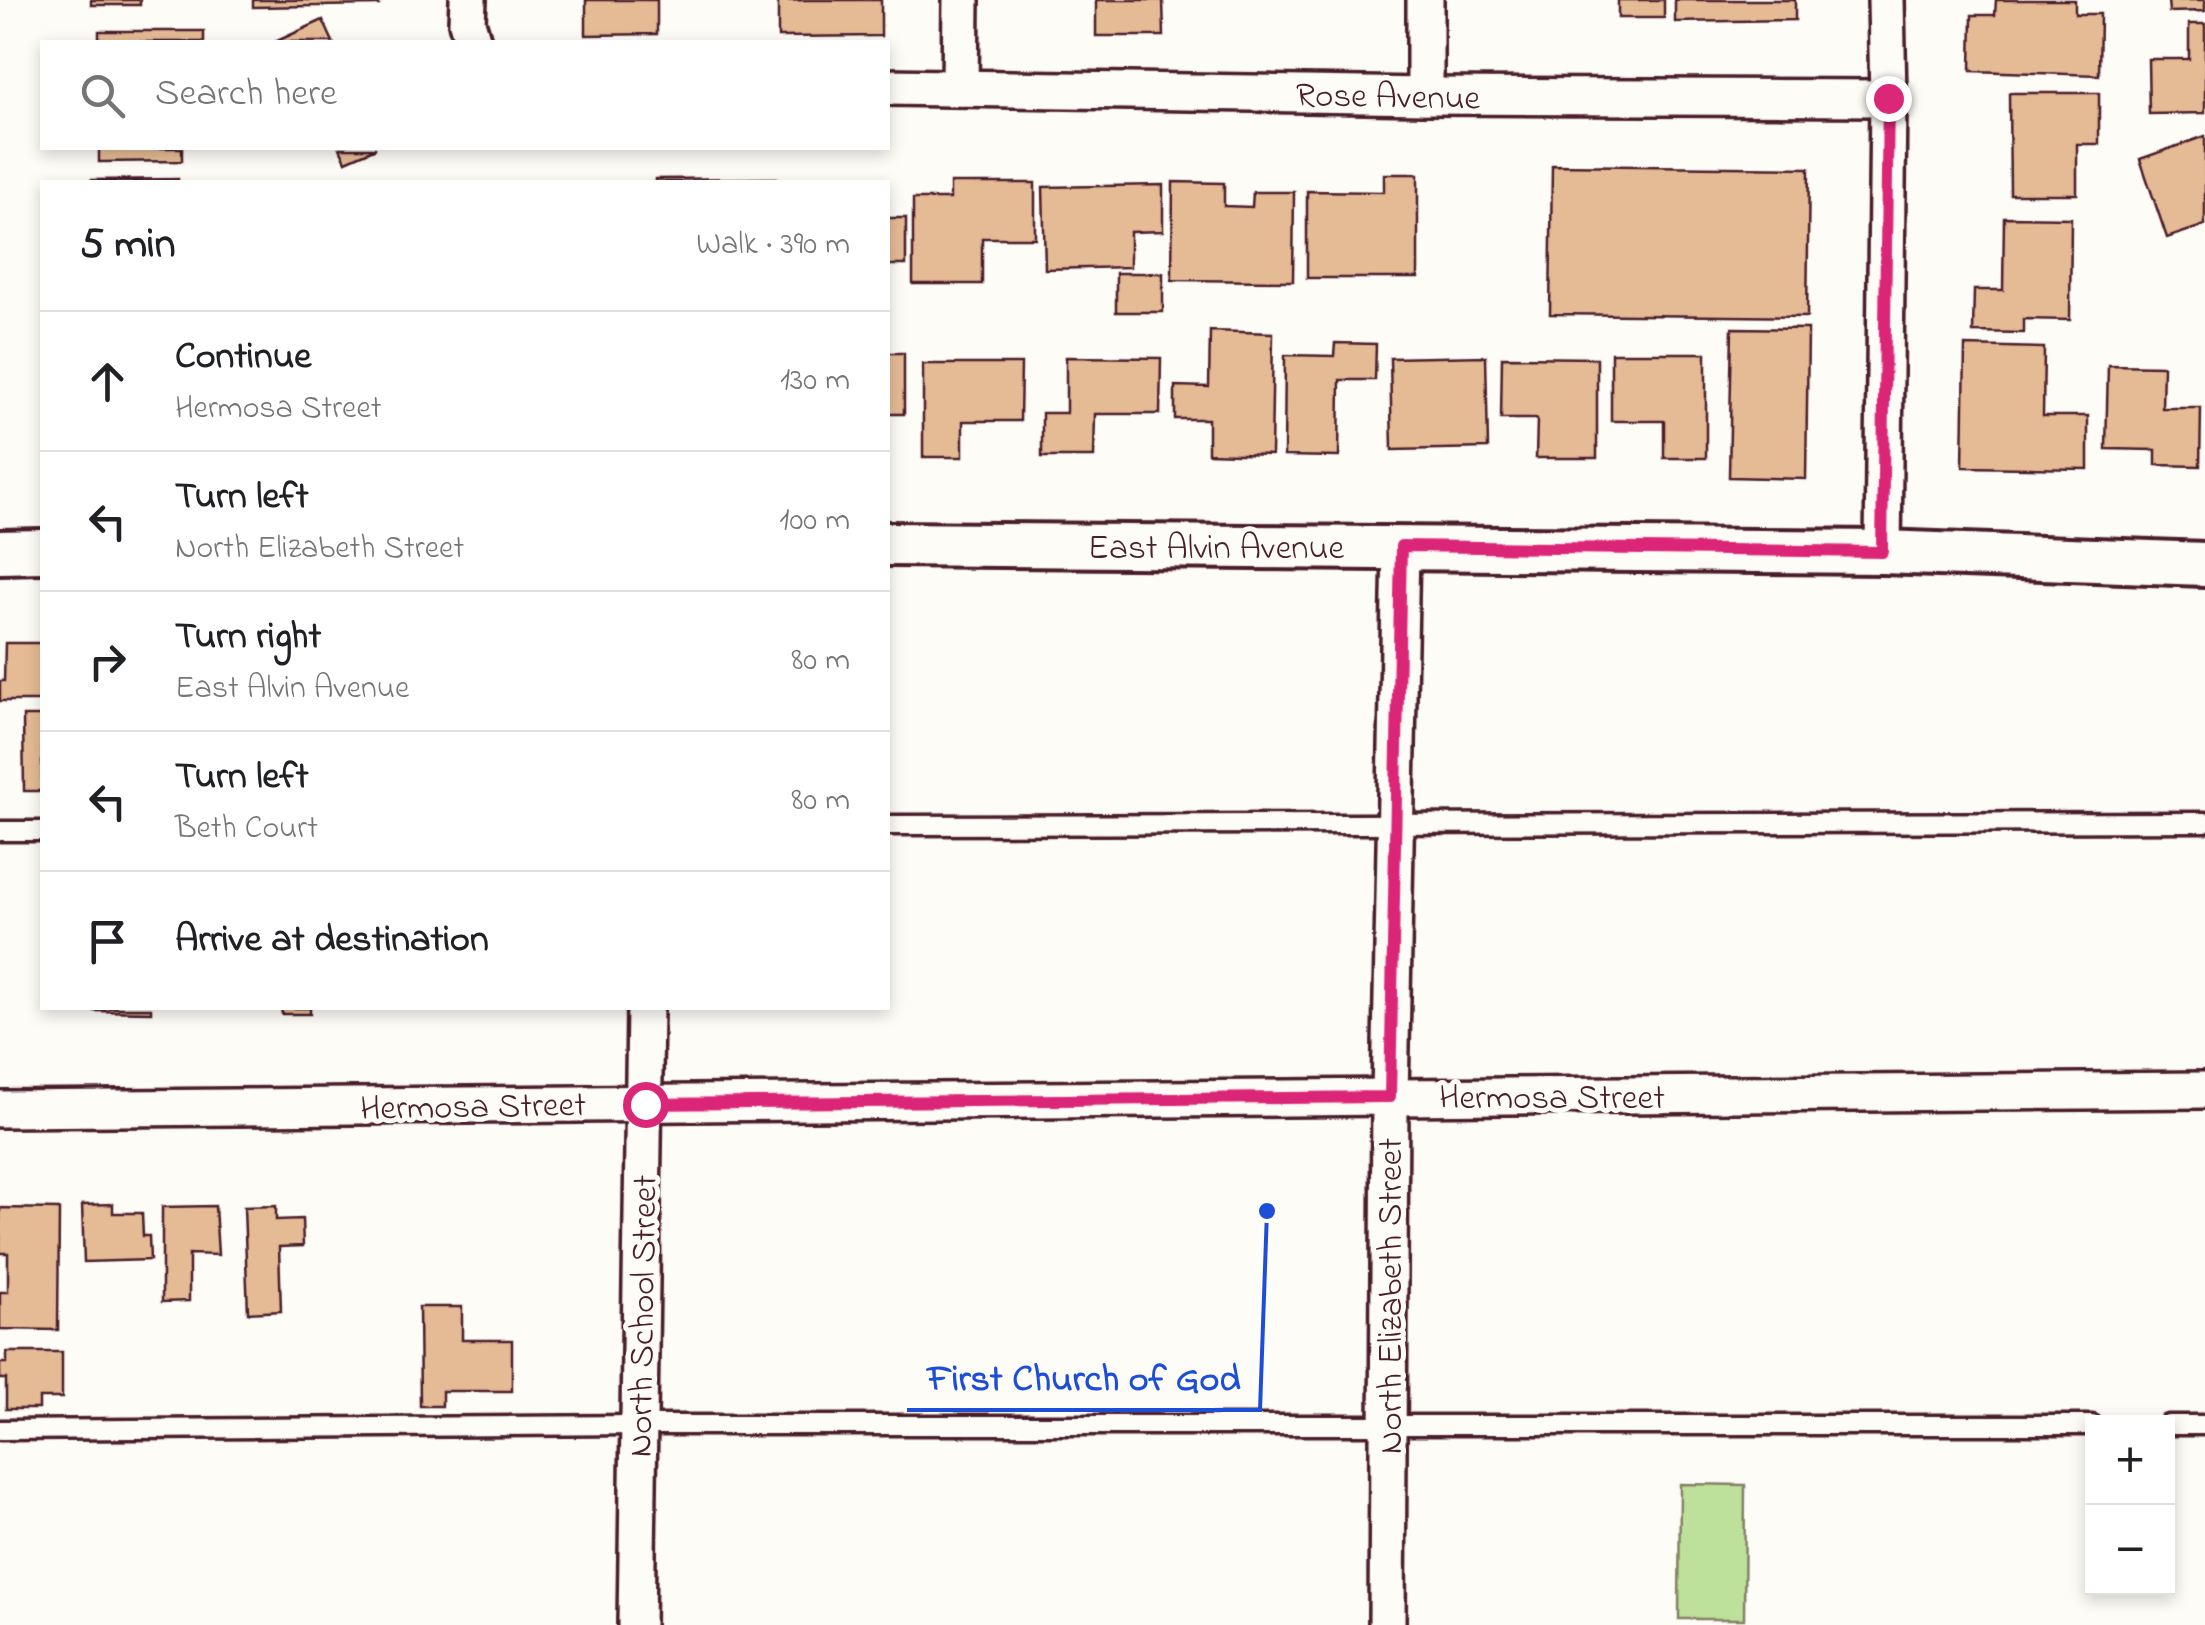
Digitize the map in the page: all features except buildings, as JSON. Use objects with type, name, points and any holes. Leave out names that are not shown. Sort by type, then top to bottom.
[{"type":"street","points":[[468,0],[473,40]]},
{"type":"street","points":[[960,88],[961,0]]},
{"type":"street","points":[[1425,0],[1425,96]]},
{"type":"street","points":[[1882,552],[1886,0]]},
{"type":"street","name":"Rose Avenue","points":[[890,87],[1425,96],[1888,98]]},
{"type":"street","name":"East Alvin Avenue","points":[[890,544],[1882,552],[2205,564]]},
{"type":"street","name":"North Elizabeth Street","points":[[1387,1625],[1390,1097],[1401,546]]},
{"type":"street","points":[[0,552],[40,551]]},
{"type":"street","name":"North School Street","points":[[636,1625],[645,1010]]},
{"type":"street","name":"Hermosa Street","points":[[0,1110],[2205,1090]]},
{"type":"lane","points":[[890,825],[2205,822]]},
{"type":"lane","points":[[0,831],[40,831]]},
{"type":"lane","points":[[0,1430],[640,1425],[2085,1426]]},
{"type":"lane","points":[[2175,1425],[2205,1425]]},
{"type":"green space","points":[[1680,1484],[1745,1485],[1744,1619],[1679,1619]]},
{"type":"place","name":"First Church of God","points":[[1267,1211]]},
{"type":"route","points":[[645,1104],[1390,1097],[1401,546],[1882,552],[1888,98]]}]
